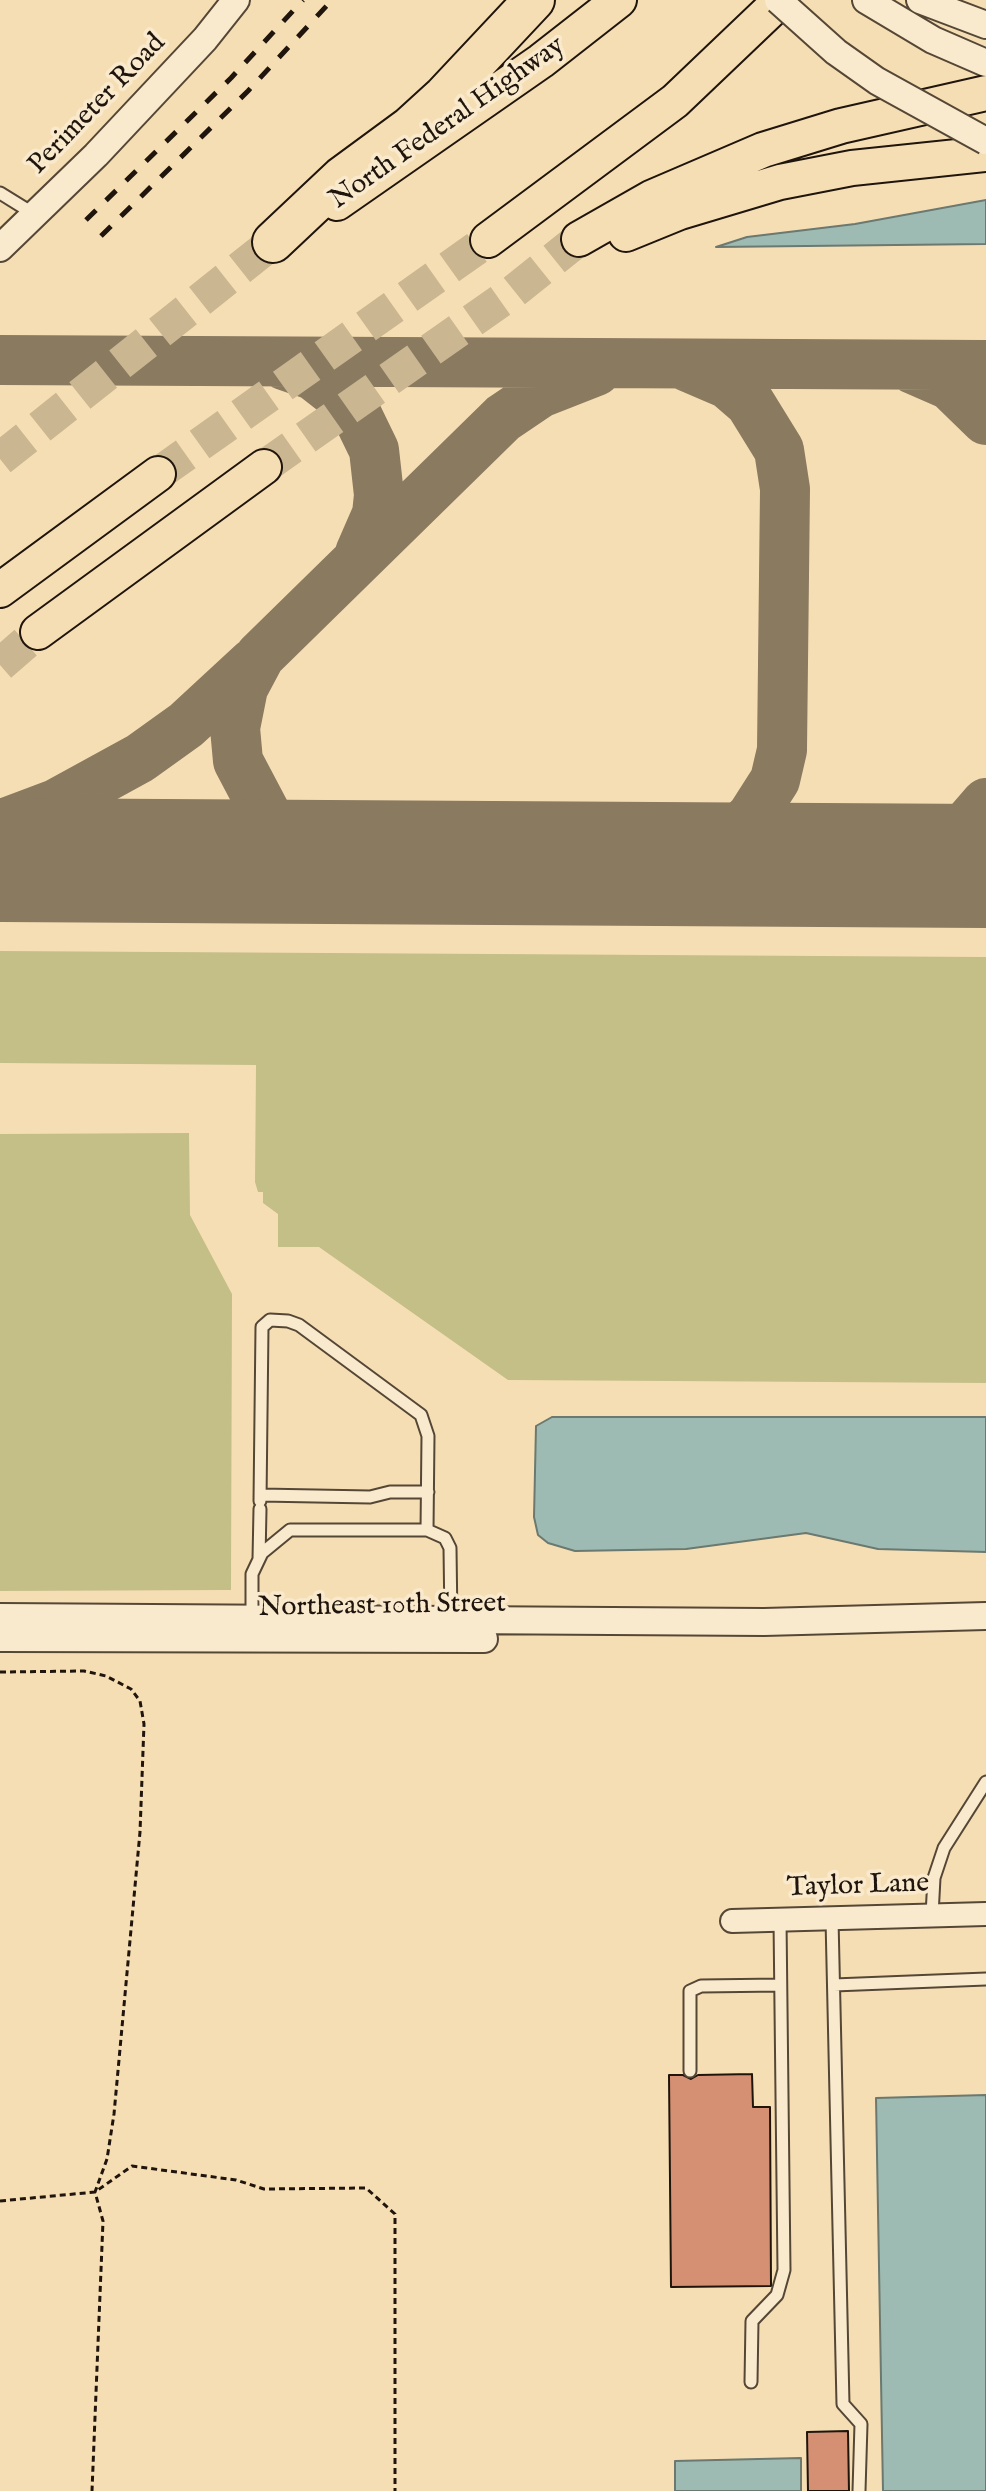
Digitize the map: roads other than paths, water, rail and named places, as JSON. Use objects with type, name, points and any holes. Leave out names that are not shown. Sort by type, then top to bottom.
[{"type":"highway","points":[[273,242],[342,177],[410,127],[444,96],[534,0]]},
{"type":"main road","name":"North Federal Highway","points":[[273,242],[354,193],[541,61],[619,0]]},
{"type":"main road","points":[[488,240],[675,101],[780,0]]},
{"type":"main road","points":[[986,93],[841,126],[763,150],[651,198],[582,246],[780,182],[852,168],[986,154]]},
{"type":"main road","points":[[38,632],[264,467]]},
{"type":"main road","points":[[0,590],[158,474]]},
{"type":"street","name":"Perimeter Road","points":[[0,248],[205,39],[236,0]]},
{"type":"street","points":[[780,0],[836,52],[877,81],[913,104],[986,141]]},
{"type":"street","points":[[866,0],[933,40],[986,63]]},
{"type":"street","points":[[920,0],[986,25]]},
{"type":"street","name":"Northeast 10th Street","points":[[0,1617],[764,1622],[986,1616]]},
{"type":"street","points":[[211,1640],[244,1630],[252,1621]]},
{"type":"street","name":"Northeast 10th Street","points":[[0,1638],[472,1639],[604,1635],[764,1622]]},
{"type":"street","name":"Taylor Lane","points":[[732,1921],[986,1914]]},
{"type":"lane","points":[[0,193],[35,214]]},
{"type":"lane","points":[[259,1559],[262,1327],[270,1320],[299,1325],[421,1415],[428,1436],[427,1530]]},
{"type":"lane","points":[[260,1502],[428,1492]]},
{"type":"lane","points":[[252,1621],[252,1574],[259,1559],[275,1540],[290,1530],[427,1530],[445,1538],[450,1548],[451,1622]]},
{"type":"lane","points":[[932,1915],[934,1878],[944,1848],[982,1793],[986,1782]]},
{"type":"lane","points":[[832,1919],[843,2404],[861,2424],[859,2491]]},
{"type":"lane","points":[[751,2382],[752,2321],[777,2295],[784,2270],[780,1920]]},
{"type":"lane","points":[[834,1985],[986,1979]]},
{"type":"lane","points":[[690,2071],[690,1991],[701,1986],[780,1985]]},
{"type":"water","points":[[986,200],[986,244],[716,247],[747,237],[855,224]]},
{"type":"water","points":[[552,1417],[986,1417],[986,1552],[878,1549],[806,1533],[686,1549],[575,1551],[548,1543],[538,1535],[534,1517],[536,1426]]},
{"type":"water","points":[[986,2095],[986,2491],[883,2491],[876,2098]]},
{"type":"water","points":[[801,2458],[801,2491],[675,2491],[675,2461]]},
{"type":"tunnel","points":[[264,467],[513,292],[579,239]]},
{"type":"tunnel","points":[[158,474],[488,240]]},
{"type":"tunnel","points":[[0,459],[273,242]]},
{"type":"tunnel","points":[[0,665],[38,632]]},
{"type":"railway","points":[[86,220],[231,78],[303,0]]},
{"type":"railway","points":[[101,236],[248,91],[332,0]]}]
